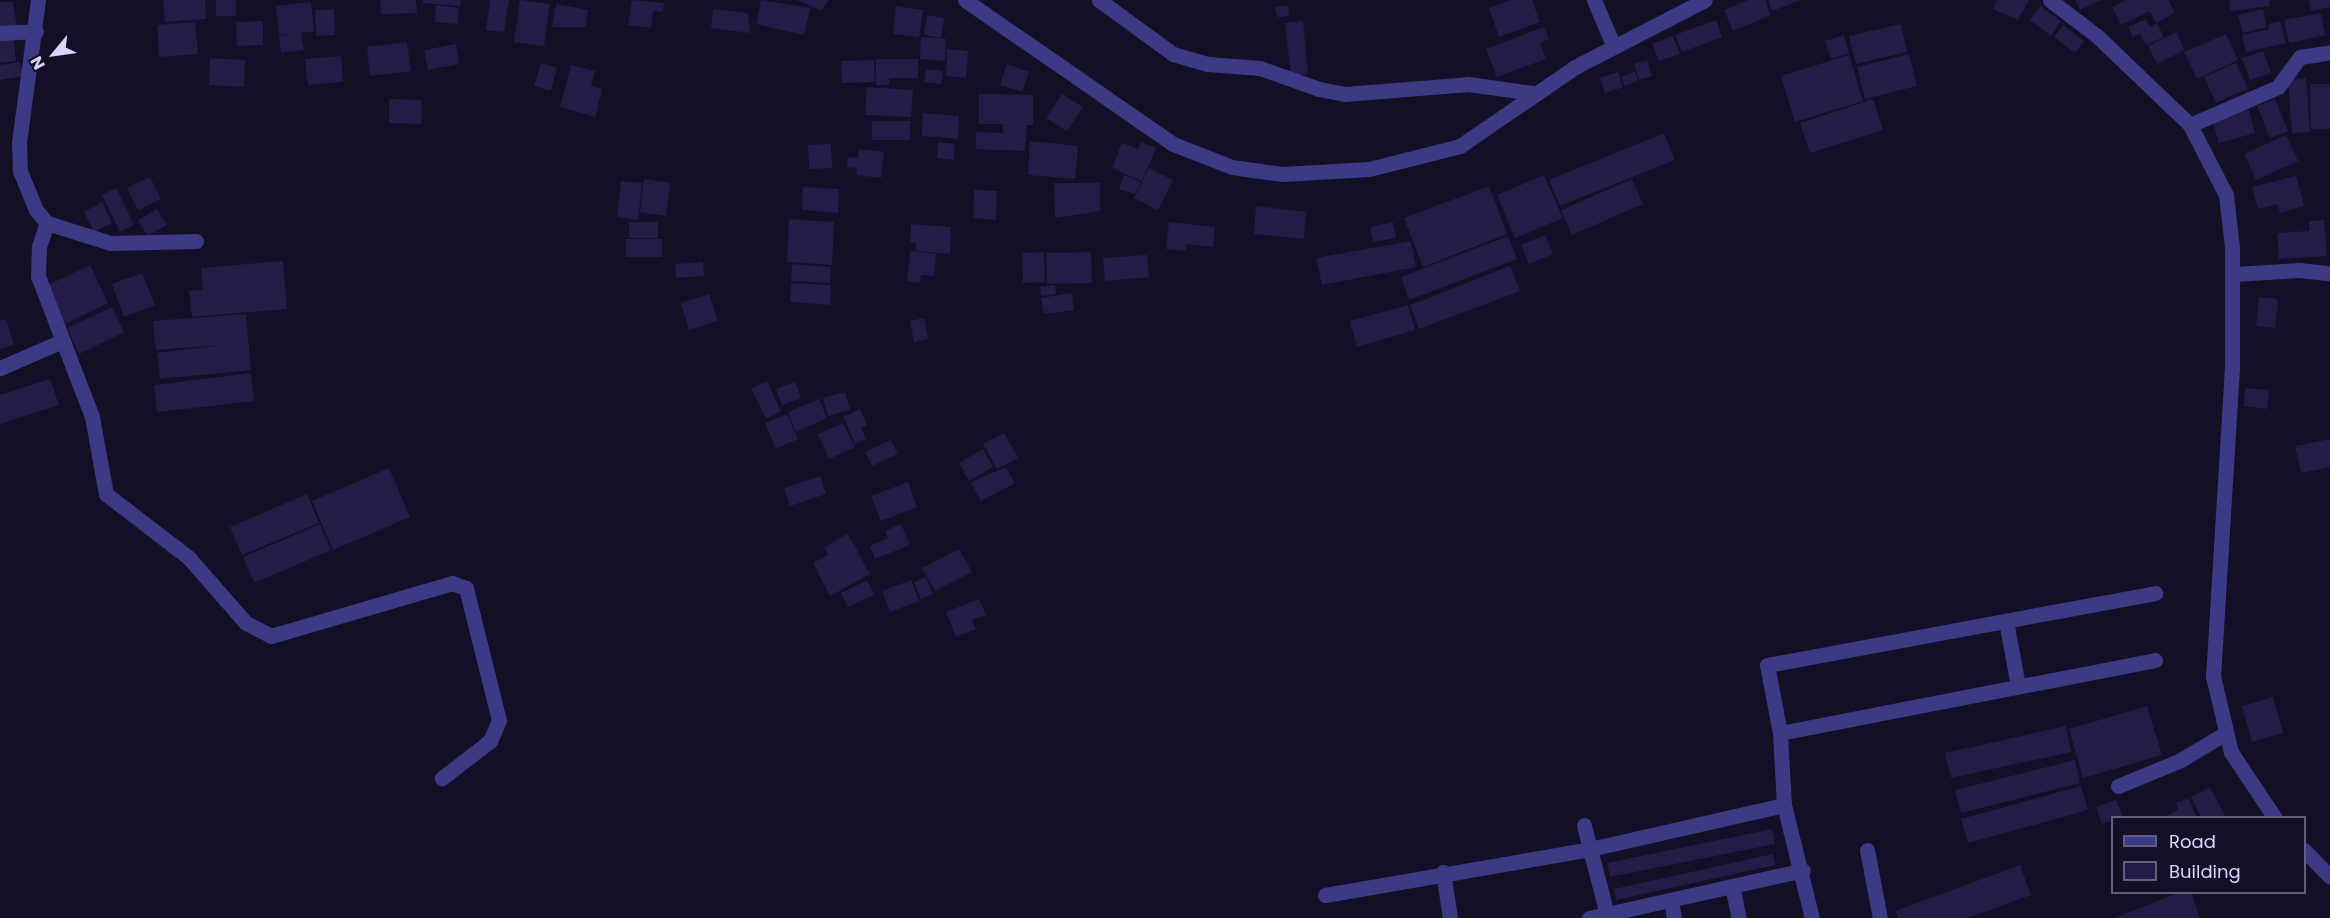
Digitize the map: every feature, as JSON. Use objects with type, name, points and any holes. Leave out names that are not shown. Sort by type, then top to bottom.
[{"type":"street","points":[[38,0],[36,31],[19,143],[20,171],[30,200],[47,223],[111,243],[196,241]]},
{"type":"street","points":[[965,0],[1141,126],[1173,144],[1232,167],[1282,174],[1369,169],[1460,146],[1492,126],[1533,93],[1614,47],[1705,0]]},
{"type":"street","points":[[1099,0],[1173,54],[1208,64],[1260,68],[1319,89],[1345,94],[1468,84],[1533,93]]},
{"type":"street","points":[[1594,0],[1614,47]]},
{"type":"street","points":[[2050,0],[2097,36],[2190,125],[2226,195],[2233,274],[2232,367],[2212,648],[2224,734],[2244,775],[2273,816]]},
{"type":"street","points":[[0,33],[36,31]]},
{"type":"street","points":[[2190,125],[2278,87],[2300,57],[2330,52]]},
{"type":"street","points":[[47,223],[39,246],[38,276],[92,417],[106,494],[189,558],[258,632],[271,636],[452,583],[466,588],[499,720],[490,741],[442,778]]},
{"type":"street","points":[[2233,274],[2299,270],[2330,273]]},
{"type":"street","points":[[0,368],[62,341]]},
{"type":"street","points":[[1812,918],[1803,870],[1784,805],[1780,733],[1767,665],[2155,593]]},
{"type":"street","points":[[2006,621],[2018,686]]},
{"type":"street","points":[[1780,733],[2155,660]]},
{"type":"street","points":[[2118,786],[2181,760],[2224,734]]},
{"type":"street","points":[[1325,895],[1443,872],[1590,849],[1784,805]]},
{"type":"street","points":[[1584,825],[1608,916]]},
{"type":"street","points":[[1867,850],[1880,918]]},
{"type":"street","points":[[2306,852],[2330,877]]},
{"type":"street","points":[[1589,918],[1608,916],[1803,870]]},
{"type":"street","points":[[1443,872],[1450,918]]},
{"type":"street","points":[[1732,886],[1739,918]]},
{"type":"street","points":[[1671,900],[1674,918]]},
{"type":"building","points":[[163,0],[205,0],[206,19],[165,22]]},
{"type":"building","points":[[216,0],[236,0],[236,16],[216,16]]},
{"type":"building","points":[[380,0],[416,0],[417,13],[381,14]]},
{"type":"building","points":[[423,0],[461,0],[460,6],[422,3]]},
{"type":"building","points":[[490,0],[509,0],[504,32],[486,30]]},
{"type":"building","points":[[520,0],[550,4],[544,46],[514,42]]},
{"type":"building","points":[[632,0],[664,3],[663,12],[653,11],[651,28],[628,25]]},
{"type":"building","points":[[761,0],[810,8],[804,35],[756,24]]},
{"type":"building","points":[[797,0],[828,0],[822,11]]},
{"type":"building","points":[[1511,0],[1532,0],[1540,22],[1499,37],[1489,8]]},
{"type":"building","points":[[1748,0],[1765,0],[1771,15],[1733,31],[1724,10]]},
{"type":"building","points":[[1768,0],[1801,0],[1772,11]]},
{"type":"building","points":[[1997,0],[2029,0],[2018,20],[1993,9]]},
{"type":"building","points":[[2075,0],[2101,0],[2080,10]]},
{"type":"building","points":[[2126,0],[2168,0],[2175,13],[2156,23],[2150,11],[2121,25],[2112,7]]},
{"type":"building","points":[[2229,0],[2269,0],[2270,6],[2230,11]]},
{"type":"building","points":[[2309,0],[2330,0],[2330,7],[2311,11]]},
{"type":"building","points":[[0,2],[13,2],[17,28],[0,29]]},
{"type":"building","points":[[311,2],[314,31],[301,33],[304,50],[281,53],[279,36],[296,34],[279,35],[276,6]]},
{"type":"building","points":[[556,4],[588,10],[586,27],[552,27]]},
{"type":"building","points":[[436,5],[459,8],[458,24],[435,22]]},
{"type":"building","points":[[896,6],[923,10],[919,37],[893,34]]},
{"type":"building","points":[[1288,6],[1289,16],[1277,17],[1275,7]]},
{"type":"building","points":[[2040,6],[2061,21],[2051,36],[2030,20]]},
{"type":"building","points":[[334,9],[335,35],[316,36],[315,10]]},
{"type":"building","points":[[713,9],[748,13],[750,33],[711,28]]},
{"type":"building","points":[[2263,9],[2267,27],[2243,33],[2238,15]]},
{"type":"building","points":[[2321,13],[2325,35],[2289,43],[2284,20]]},
{"type":"building","points":[[927,15],[944,18],[941,38],[924,35]]},
{"type":"building","points":[[2146,19],[2150,27],[2157,23],[2164,37],[2146,45],[2140,34],[2133,37],[2128,27]]},
{"type":"building","points":[[1716,20],[1722,37],[1682,52],[1675,35]]},
{"type":"building","points":[[263,21],[263,45],[237,46],[236,22]]},
{"type":"building","points":[[1303,21],[1308,74],[1291,76],[1285,23]]},
{"type":"building","points":[[2280,21],[2286,43],[2246,52],[2242,35],[2269,29],[2268,24]]},
{"type":"building","points":[[195,22],[198,54],[159,57],[157,25]]},
{"type":"building","points":[[1901,24],[1907,52],[1856,64],[1849,36]]},
{"type":"building","points":[[2063,25],[2084,41],[2075,53],[2054,37]]},
{"type":"building","points":[[1544,27],[1549,39],[1540,43],[1546,59],[1497,77],[1486,49]]},
{"type":"building","points":[[2176,32],[2185,50],[2157,64],[2148,46]]},
{"type":"building","points":[[2226,34],[2238,60],[2197,79],[2184,52]]},
{"type":"building","points":[[1844,35],[1849,53],[1831,59],[1825,41]]},
{"type":"building","points":[[1673,36],[1680,54],[1659,61],[1652,44]]},
{"type":"building","points":[[921,37],[946,39],[945,61],[920,59]]},
{"type":"building","points":[[14,39],[16,61],[0,63],[0,40]]},
{"type":"building","points":[[407,42],[411,71],[370,76],[367,47]]},
{"type":"building","points":[[456,44],[459,64],[428,70],[424,50]]},
{"type":"building","points":[[947,49],[968,51],[966,78],[946,76]]},
{"type":"building","points":[[2263,51],[2271,73],[2250,80],[2242,58]]},
{"type":"building","points":[[1909,54],[1917,86],[1865,99],[1857,67]]},
{"type":"building","points":[[1849,55],[1863,101],[1795,122],[1781,76]]},
{"type":"building","points":[[341,56],[343,82],[308,85],[305,59]]},
{"type":"building","points":[[210,58],[245,60],[244,87],[209,85]]},
{"type":"building","points":[[876,59],[918,59],[918,78],[889,78],[889,85],[876,85]]},
{"type":"building","points":[[874,60],[875,82],[842,83],[841,61]]},
{"type":"building","points":[[1647,60],[1652,76],[1639,80],[1634,64]]},
{"type":"building","points":[[20,62],[23,76],[0,80],[0,65]]},
{"type":"building","points":[[541,63],[557,68],[551,91],[534,86]]},
{"type":"building","points":[[2236,63],[2248,88],[2216,103],[2204,77]]},
{"type":"building","points":[[1007,64],[1029,72],[1022,92],[1000,85]]},
{"type":"building","points":[[571,65],[595,71],[591,86],[602,89],[595,117],[560,107]]},
{"type":"building","points":[[926,69],[943,71],[941,84],[924,82]]},
{"type":"building","points":[[1618,72],[1623,87],[1605,93],[1600,78]]},
{"type":"building","points":[[1635,72],[1638,81],[1625,86],[1621,77]]},
{"type":"building","points":[[2306,78],[2310,132],[2292,133],[2288,79]]},
{"type":"building","points":[[2310,84],[2330,84],[2330,129],[2311,129]]},
{"type":"building","points":[[867,87],[913,90],[911,117],[865,115]]},
{"type":"building","points":[[979,94],[1033,95],[1033,125],[1027,125],[1025,151],[976,149],[976,132],[1003,133],[1003,124],[979,124]]},
{"type":"building","points":[[1062,94],[1083,107],[1067,131],[1046,118]]},
{"type":"building","points":[[389,99],[422,100],[421,124],[389,123]]},
{"type":"building","points":[[1873,99],[1883,130],[1810,153],[1800,123]]},
{"type":"building","points":[[2275,99],[2288,131],[2270,138],[2257,106]]},
{"type":"building","points":[[2249,109],[2255,133],[2219,143],[2212,119]]},
{"type":"building","points":[[923,113],[959,116],[958,139],[922,136]]},
{"type":"building","points":[[872,121],[910,121],[910,140],[872,140]]},
{"type":"building","points":[[1664,133],[1675,160],[1560,206],[1549,180]]},
{"type":"building","points":[[2286,135],[2298,161],[2256,180],[2244,154]]},
{"type":"building","points":[[1030,141],[1078,146],[1075,179],[1028,175]]},
{"type":"building","points":[[938,142],[955,144],[954,160],[937,158]]},
{"type":"building","points":[[1141,142],[1156,148],[1142,181],[1112,168],[1122,143],[1138,149]]},
{"type":"building","points":[[831,144],[832,168],[809,169],[808,145]]},
{"type":"building","points":[[859,149],[884,152],[881,178],[856,175],[857,168],[847,167],[848,157],[858,158]]},
{"type":"building","points":[[1149,168],[1173,180],[1158,210],[1134,198]]},
{"type":"building","points":[[1124,175],[1141,182],[1135,194],[1119,189]]},
{"type":"building","points":[[1544,175],[1563,218],[1515,238],[1497,195]]},
{"type":"building","points":[[2296,176],[2304,206],[2280,213],[2278,204],[2258,209],[2252,187]]},
{"type":"building","points":[[150,177],[161,199],[138,210],[127,188]]},
{"type":"building","points":[[644,179],[670,183],[666,216],[640,212]]},
{"type":"building","points":[[1632,179],[1643,204],[1572,235],[1561,210]]},
{"type":"building","points":[[621,181],[642,183],[638,220],[617,217]]},
{"type":"building","points":[[1054,183],[1100,183],[1100,211],[1055,218]]},
{"type":"building","points":[[1489,186],[1507,234],[1423,267],[1404,218]]},
{"type":"building","points":[[803,187],[839,189],[838,213],[802,210]]},
{"type":"building","points":[[116,188],[134,225],[120,232],[102,195]]},
{"type":"building","points":[[974,190],[997,191],[996,220],[973,218]]},
{"type":"building","points":[[102,202],[112,223],[94,232],[84,212]]},
{"type":"building","points":[[1256,206],[1306,212],[1304,239],[1254,234]]},
{"type":"building","points":[[157,209],[167,225],[147,236],[138,220]]},
{"type":"building","points":[[789,219],[834,222],[832,265],[787,262]]},
{"type":"building","points":[[2324,220],[2327,256],[2279,259],[2277,233],[2309,231],[2309,221]]},
{"type":"building","points":[[629,222],[658,222],[658,238],[629,238]]},
{"type":"building","points":[[1169,222],[1215,227],[1213,247],[1186,244],[1186,251],[1166,249]]},
{"type":"building","points":[[1393,222],[1396,238],[1373,242],[1370,227]]},
{"type":"building","points":[[911,224],[951,227],[950,254],[915,251],[916,243],[910,242]]},
{"type":"building","points":[[1545,235],[1553,254],[1529,264],[1521,245]]},
{"type":"building","points":[[1508,236],[1517,259],[1409,300],[1401,277]]},
{"type":"building","points":[[626,239],[662,239],[662,257],[626,257]]},
{"type":"building","points":[[1411,241],[1416,267],[1322,285],[1316,258]]},
{"type":"building","points":[[910,251],[936,254],[934,276],[921,275],[920,283],[907,281]]},
{"type":"building","points":[[1044,252],[1045,282],[1023,283],[1022,253]]},
{"type":"building","points":[[1091,252],[1092,283],[1047,284],[1046,253]]},
{"type":"building","points":[[1147,255],[1149,277],[1105,281],[1103,258]]},
{"type":"building","points":[[283,261],[287,309],[192,317],[189,291],[203,290],[201,268]]},
{"type":"building","points":[[703,262],[704,276],[676,278],[675,264]]},
{"type":"building","points":[[792,264],[831,267],[830,283],[791,281]]},
{"type":"building","points":[[90,265],[108,303],[65,324],[46,286]]},
{"type":"building","points":[[1510,266],[1520,291],[1419,329],[1410,305]]},
{"type":"building","points":[[142,273],[155,305],[124,317],[112,284]]},
{"type":"building","points":[[791,283],[831,285],[830,305],[790,302]]},
{"type":"building","points":[[1055,285],[1056,294],[1041,296],[1040,287]]},
{"type":"building","points":[[1072,293],[1074,310],[1044,314],[1041,298]]},
{"type":"building","points":[[709,294],[718,321],[689,330],[681,303]]},
{"type":"building","points":[[2259,297],[2278,299],[2275,328],[2256,326]]},
{"type":"building","points":[[1408,305],[1415,330],[1357,347],[1350,321]]},
{"type":"building","points":[[112,307],[124,332],[79,354],[67,328]]},
{"type":"building","points":[[246,314],[251,370],[160,379],[157,353],[223,345],[156,350],[153,321]]},
{"type":"building","points":[[924,318],[928,339],[914,342],[910,321]]},
{"type":"building","points":[[6,319],[14,345],[0,349],[0,321]]},
{"type":"building","points":[[251,373],[254,401],[157,412],[154,385]]},
{"type":"building","points":[[50,379],[59,405],[0,424],[0,395]]},
{"type":"building","points":[[767,381],[781,411],[766,419],[751,388]]},
{"type":"building","points":[[795,382],[801,398],[782,405],[776,389]]},
{"type":"building","points":[[2245,388],[2269,390],[2267,409],[2244,406]]},
{"type":"building","points":[[845,392],[850,410],[828,416],[823,398]]},
{"type":"building","points":[[819,399],[827,418],[796,432],[788,412]]},
{"type":"building","points":[[860,409],[867,425],[861,428],[866,439],[855,444],[843,417]]},
{"type":"building","points":[[787,414],[798,439],[776,449],[765,423]]},
{"type":"building","points":[[843,423],[855,447],[829,459],[818,434]]},
{"type":"building","points":[[1004,433],[1018,458],[997,469],[983,444]]},
{"type":"building","points":[[2330,439],[2330,467],[2301,473],[2295,446]]},
{"type":"building","points":[[891,440],[898,454],[872,466],[865,452]]},
{"type":"building","points":[[983,449],[993,467],[969,481],[959,463]]},
{"type":"building","points":[[1006,467],[1015,483],[981,501],[971,482]]},
{"type":"building","points":[[389,468],[410,517],[333,550],[312,501]]},
{"type":"building","points":[[820,476],[826,494],[790,506],[784,488]]},
{"type":"building","points":[[908,482],[917,507],[881,521],[871,496]]},
{"type":"building","points":[[307,494],[319,523],[242,555],[230,527]]},
{"type":"building","points":[[320,524],[331,550],[254,583],[243,557]]},
{"type":"building","points":[[901,524],[910,545],[875,559],[870,546],[888,538],[885,531]]},
{"type":"building","points":[[848,534],[870,574],[830,596],[813,563],[828,555],[824,547]]},
{"type":"building","points":[[959,549],[972,572],[935,591],[922,568]]},
{"type":"building","points":[[926,577],[933,594],[921,599],[914,582]]},
{"type":"building","points":[[867,580],[874,595],[848,607],[841,593]]},
{"type":"building","points":[[911,580],[919,601],[890,612],[882,591]]},
{"type":"building","points":[[979,599],[986,615],[972,620],[976,629],[956,637],[946,612]]},
{"type":"building","points":[[2273,697],[2283,733],[2252,742],[2242,706]]},
{"type":"building","points":[[2147,706],[2162,755],[2083,778],[2069,729]]},
{"type":"building","points":[[2066,726],[2071,752],[1951,778],[1945,753]]},
{"type":"building","points":[[2075,760],[2080,783],[1961,813],[1955,790]]},
{"type":"building","points":[[2081,786],[2088,810],[1968,843],[1961,819]]},
{"type":"building","points":[[2210,787],[2225,816],[2201,816],[2191,797]]},
{"type":"building","points":[[2188,798],[2196,816],[2167,816],[2178,809],[2176,803]]},
{"type":"building","points":[[2116,800],[2123,816],[2111,816],[2111,821],[2102,824],[2096,807]]},
{"type":"building","points":[[1772,829],[1775,844],[1610,877],[1607,863]]},
{"type":"building","points":[[1773,854],[1775,865],[1616,900],[1614,889]]},
{"type":"building","points":[[2020,865],[2031,895],[1968,918],[1898,918],[1895,911]]},
{"type":"building","points":[[2175,894],[2192,894],[2200,918],[2115,918]]}]
